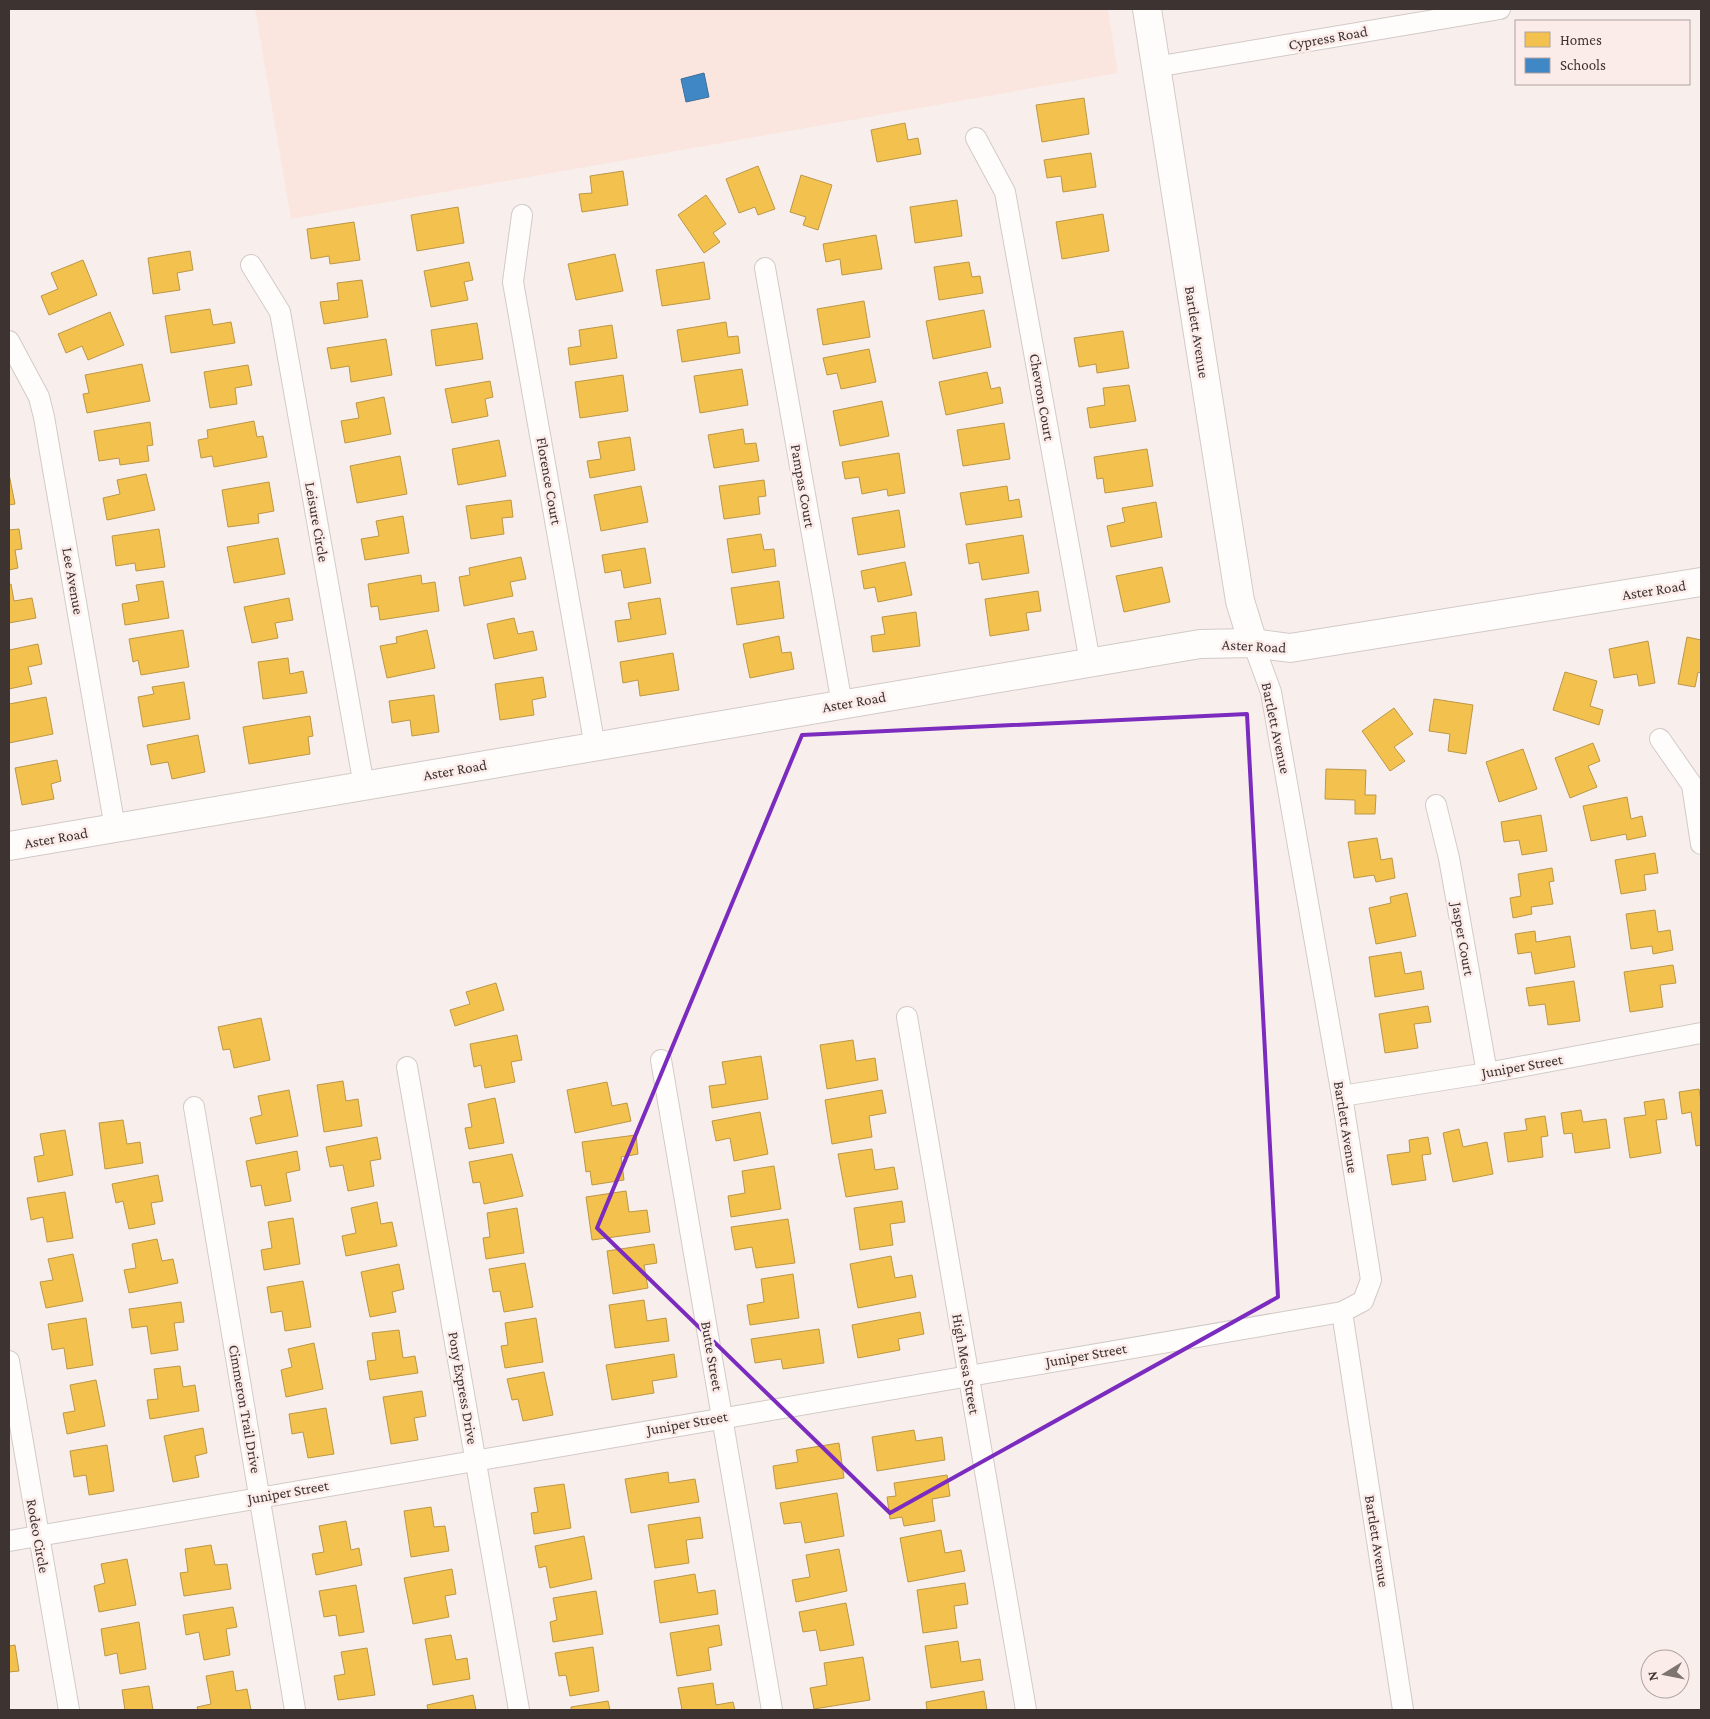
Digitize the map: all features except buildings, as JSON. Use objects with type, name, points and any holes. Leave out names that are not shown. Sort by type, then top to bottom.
[{"type":"main road","name":"Bartlett Avenue","points":[[1146,9],[1240,601],[1253,643]]},
{"type":"main road","name":"Aster Road","points":[[9,846],[1200,644],[1253,643],[1290,648],[1701,582]]},
{"type":"street","name":"Cypress Road","points":[[1155,67],[1500,9]]},
{"type":"street","name":"Chevron Court","points":[[976,138],[1005,192],[1090,662]]},
{"type":"street","name":"Florence Court","points":[[522,215],[514,282],[595,747]]},
{"type":"street","name":"Leisure Circle","points":[[251,265],[280,312],[364,786]]},
{"type":"street","name":"Pampas Court","points":[[765,268],[842,704]]},
{"type":"street","name":"Lee Avenue","points":[[9,341],[39,397],[44,417],[115,828]]},
{"type":"street","name":"Bartlett Avenue","points":[[1253,643],[1271,692],[1342,1096],[1371,1280],[1363,1301]]},
{"type":"street","points":[[1660,740],[1692,785],[1701,844]]},
{"type":"street","name":"Jasper Court","points":[[1436,805],[1449,858],[1487,1073]]},
{"type":"street","name":"High Mesa Street","points":[[907,1017],[1026,1710]]},
{"type":"street","name":"Juniper Street","points":[[1342,1096],[1487,1073],[1701,1033]]},
{"type":"street","name":"Butte Street","points":[[661,1060],[772,1710]]},
{"type":"street","name":"Pony Express Drive","points":[[407,1067],[519,1710]]},
{"type":"street","name":"Cimmeron Trail Drive","points":[[194,1107],[296,1710]]},
{"type":"street","name":"Juniper Street","points":[[9,1541],[1342,1312],[1363,1301]]},
{"type":"street","name":"Bartlett Avenue","points":[[1342,1312],[1403,1710]]},
{"type":"street","name":"Rodeo Circle","points":[[9,1361],[69,1710]]},
{"type":"highlighted area","points":[[1247,714],[1278,1297],[890,1513],[597,1228],[802,735]]},
{"type":"shaded area","points":[[255,9],[1108,9],[1118,73],[291,219]]}]
